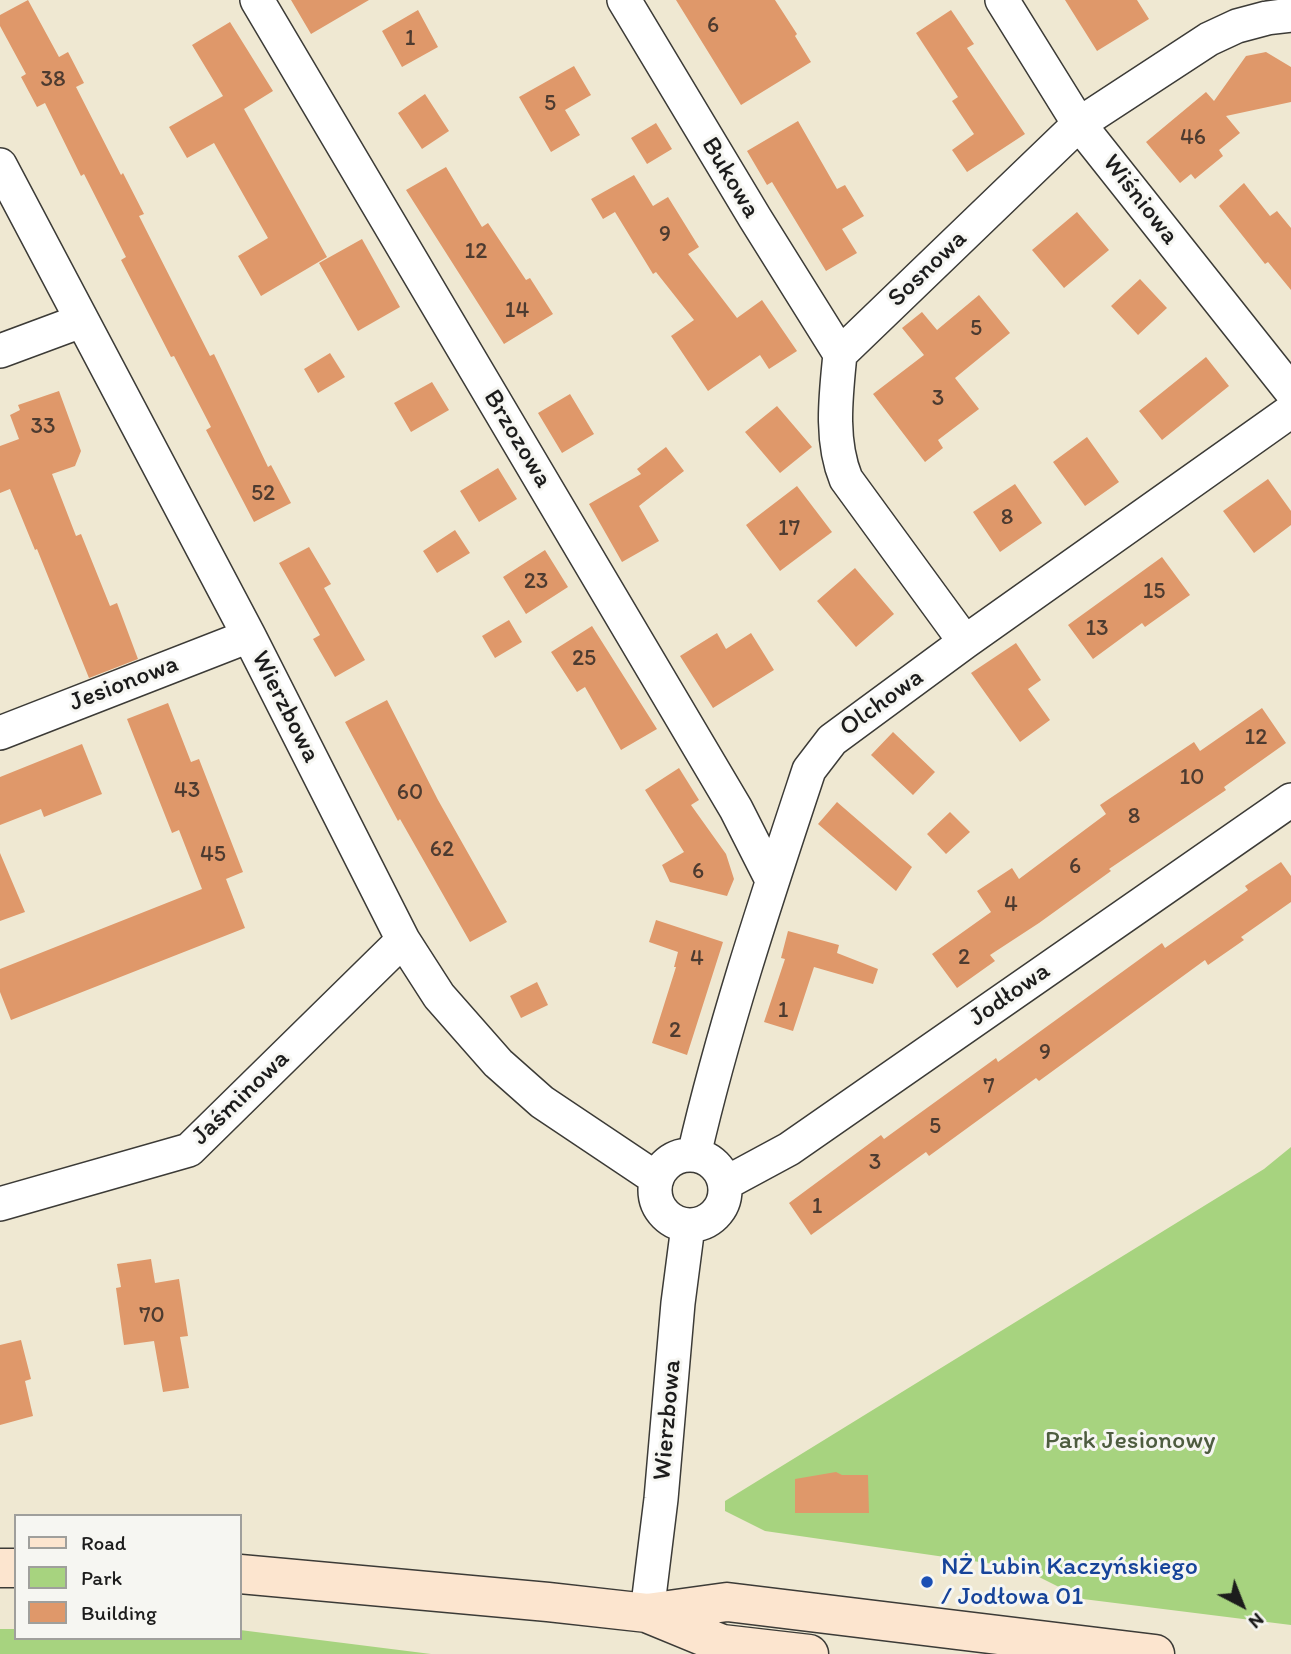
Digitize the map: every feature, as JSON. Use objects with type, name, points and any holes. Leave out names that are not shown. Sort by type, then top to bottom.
[{"type":"main road","points":[[242,1574],[647,1613],[727,1602],[1155,1654]]},
{"type":"main road","points":[[647,1613],[722,1644],[809,1654]]},
{"type":"street","name":"Brzozowa","points":[[257,0],[736,809],[772,880]]},
{"type":"street","name":"Bukowa","points":[[624,0],[840,354]]},
{"type":"street","name":"Wiśniowa","points":[[1002,0],[1079,124],[1291,391]]},
{"type":"street","name":"Sosnowa","points":[[840,354],[1079,124],[1209,39],[1237,26],[1291,15]]},
{"type":"street","name":"Wierzbowa","points":[[0,165],[249,636],[403,940],[439,996],[498,1063],[542,1102],[657,1179]]},
{"type":"street","points":[[0,351],[81,321]]},
{"type":"street","points":[[840,354],[836,435],[839,461],[846,479],[965,642]]},
{"type":"street","name":"Olchowa","points":[[694,1155],[706,1103],[772,880],[809,770],[819,755],[832,740],[965,642],[1291,411]]},
{"type":"street","name":"Jesionowa","points":[[0,733],[249,636]]},
{"type":"street","name":"Jodłowa","points":[[726,1183],[789,1149],[1291,800]]},
{"type":"street","name":"Jaśminowa","points":[[0,1204],[189,1150],[403,940]]},
{"type":"street","points":[[694,1155],[708,1160],[719,1170],[726,1183],[725,1199],[718,1214],[704,1223],[688,1226],[675,1223],[665,1216],[657,1205],[657,1179],[662,1168],[671,1160],[694,1155]]},
{"type":"street","name":"Wierzbowa","points":[[647,1613],[688,1226]]},
{"type":"green space","name":"Park Jesionowy","points":[[1291,1147],[1291,1625],[1083,1599],[1021,1568],[765,1531],[725,1511],[725,1501],[1264,1169]]},
{"type":"green space","points":[[0,1629],[14,1629],[14,1640],[242,1640],[242,1630],[431,1654],[0,1654]]},
{"type":"building","points":[[28,0],[59,57],[68,52],[84,83],[76,87],[144,214],[139,216],[210,356],[214,354],[268,467],[271,465],[291,503],[254,522],[206,430],[211,427],[121,260],[126,257],[84,174],[81,176],[45,103],[37,107],[21,77],[26,74],[0,26],[0,15]]},
{"type":"building","points":[[291,0],[369,0],[311,34]]},
{"type":"building","points":[[676,0],[775,0],[811,62],[741,105]]},
{"type":"building","points":[[1065,0],[1137,0],[1149,19],[1097,51]]},
{"type":"building","points":[[418,10],[438,47],[402,67],[382,31]]},
{"type":"building","points":[[951,10],[974,44],[967,48],[1025,134],[967,172],[952,150],[974,134],[952,101],[958,97],[916,33]]},
{"type":"building","points":[[230,22],[273,91],[244,109],[327,257],[261,296],[238,256],[268,238],[214,143],[187,158],[169,127],[223,96],[192,45]]},
{"type":"building","points":[[1266,52],[1291,67],[1291,102],[1226,116],[1240,133],[1219,150],[1223,156],[1195,179],[1191,174],[1180,183],[1146,142],[1206,92],[1214,101],[1246,56]]},
{"type":"building","points":[[574,66],[591,95],[565,110],[580,135],[551,152],[519,97]]},
{"type":"building","points":[[425,94],[449,131],[422,149],[398,113]]},
{"type":"building","points":[[798,121],[837,189],[845,185],[864,216],[842,229],[857,253],[826,271],[772,182],[767,185],[747,151]]},
{"type":"building","points":[[656,123],[672,149],[647,164],[631,138]]},
{"type":"building","points":[[446,167],[482,227],[488,223],[526,280],[530,278],[553,314],[504,344],[406,190]]},
{"type":"building","points":[[634,175],[653,206],[668,197],[699,247],[688,254],[737,318],[762,300],[797,351],[769,369],[760,355],[708,391],[671,336],[694,320],[656,272],[653,274],[615,212],[603,219],[591,199]]},
{"type":"building","points":[[1244,183],[1270,216],[1277,211],[1291,228],[1291,290],[1268,262],[1265,264],[1219,206]]},
{"type":"building","points":[[1077,212],[1109,250],[1064,288],[1032,250]]},
{"type":"building","points":[[362,239],[400,307],[358,331],[319,263]]},
{"type":"building","points":[[1140,279],[1167,308],[1138,335],[1111,306]]},
{"type":"building","points":[[979,295],[1010,333],[955,378],[979,409],[938,440],[943,448],[925,462],[873,394],[924,355],[902,328],[922,312],[937,330]]},
{"type":"building","points":[[330,353],[345,377],[318,393],[304,369]]},
{"type":"building","points":[[1206,357],[1229,386],[1162,440],[1139,411]]},
{"type":"building","points":[[432,382],[449,410],[411,432],[394,403]]},
{"type":"building","points":[[59,391],[81,451],[75,466],[52,474],[76,536],[81,534],[110,606],[117,603],[138,659],[89,678],[10,489],[0,493],[0,446],[19,439],[10,415],[20,410],[18,405]]},
{"type":"building","points":[[570,394],[594,434],[562,453],[538,413]]},
{"type":"building","points":[[777,406],[812,447],[780,473],[745,432]]},
{"type":"building","points":[[1087,437],[1119,482],[1085,506],[1053,462]]},
{"type":"building","points":[[666,447],[684,471],[639,506],[659,541],[622,562],[589,504],[641,474],[637,469]]},
{"type":"building","points":[[498,468],[517,499],[479,522],[460,491]]},
{"type":"building","points":[[1268,479],[1291,511],[1291,525],[1254,553],[1223,511]]},
{"type":"building","points":[[1015,484],[1042,523],[1000,552],[973,512]]},
{"type":"building","points":[[797,486],[832,532],[780,571],[746,525]]},
{"type":"building","points":[[455,530],[470,553],[437,573],[423,551]]},
{"type":"building","points":[[309,547],[331,584],[324,588],[365,660],[335,677],[313,639],[320,635],[279,563]]},
{"type":"building","points":[[545,550],[568,587],[526,614],[503,577]]},
{"type":"building","points":[[1162,557],[1190,595],[1145,627],[1142,623],[1093,659],[1068,625]]},
{"type":"building","points":[[855,568],[894,614],[856,647],[817,601]]},
{"type":"building","points":[[509,620],[522,642],[495,658],[482,636]]},
{"type":"building","points":[[592,626],[657,729],[621,750],[585,687],[577,692],[551,652]]},
{"type":"building","points":[[717,633],[726,649],[751,633],[774,670],[713,708],[680,656]]},
{"type":"building","points":[[1016,643],[1041,680],[1028,689],[1050,720],[1020,742],[971,673]]},
{"type":"building","points":[[387,700],[438,800],[507,922],[470,942],[400,819],[398,821],[345,722]]},
{"type":"building","points":[[168,703],[191,762],[199,759],[243,872],[226,879],[245,928],[11,1020],[0,992],[0,969],[202,889],[179,830],[172,833],[127,719]]},
{"type":"building","points":[[1262,708],[1286,743],[1224,787],[1226,790],[1109,869],[1111,871],[990,955],[995,961],[957,988],[932,954],[991,912],[977,891],[1012,868],[1019,879],[1106,814],[1100,805],[1194,742],[1200,751]]},
{"type":"building","points":[[893,732],[935,772],[913,795],[871,755]]},
{"type":"building","points":[[82,744],[102,794],[44,817],[41,809],[0,825],[0,777]]},
{"type":"building","points":[[679,768],[699,800],[691,805],[726,854],[734,879],[727,896],[670,882],[662,865],[684,852],[645,790]]},
{"type":"building","points":[[837,802],[912,867],[896,891],[818,824]]},
{"type":"building","points":[[950,812],[970,832],[946,854],[927,834]]},
{"type":"building","points":[[0,853],[25,912],[0,921]]},
{"type":"building","points":[[1281,862],[1291,876],[1291,902],[1241,937],[1244,940],[1208,965],[1205,960],[1039,1081],[1036,1078],[929,1156],[926,1152],[811,1235],[789,1203],[881,1135],[884,1139],[996,1058],[998,1062],[1162,943],[1165,948],[1248,890],[1245,886]]},
{"type":"building","points":[[656,920],[723,942],[687,1055],[652,1043],[676,967],[678,952],[649,942]]},
{"type":"building","points":[[788,931],[839,945],[837,953],[878,969],[873,984],[814,967],[793,1031],[764,1022],[785,959],[781,958]]},
{"type":"building","points":[[537,982],[548,1005],[521,1018],[510,996]]},
{"type":"building","points":[[151,1259],[155,1283],[179,1279],[188,1336],[180,1337],[189,1388],[163,1392],[154,1341],[124,1345],[116,1288],[121,1287],[117,1264]]},
{"type":"building","points":[[21,1340],[31,1379],[25,1381],[33,1416],[0,1425],[0,1345]]},
{"type":"building","points":[[836,1472],[842,1475],[868,1475],[869,1513],[795,1513],[795,1479]]},
{"type":"place","name":"NŻ Lubin Kaczyńskiego / Jodłowa 01","points":[[927,1582]]}]
